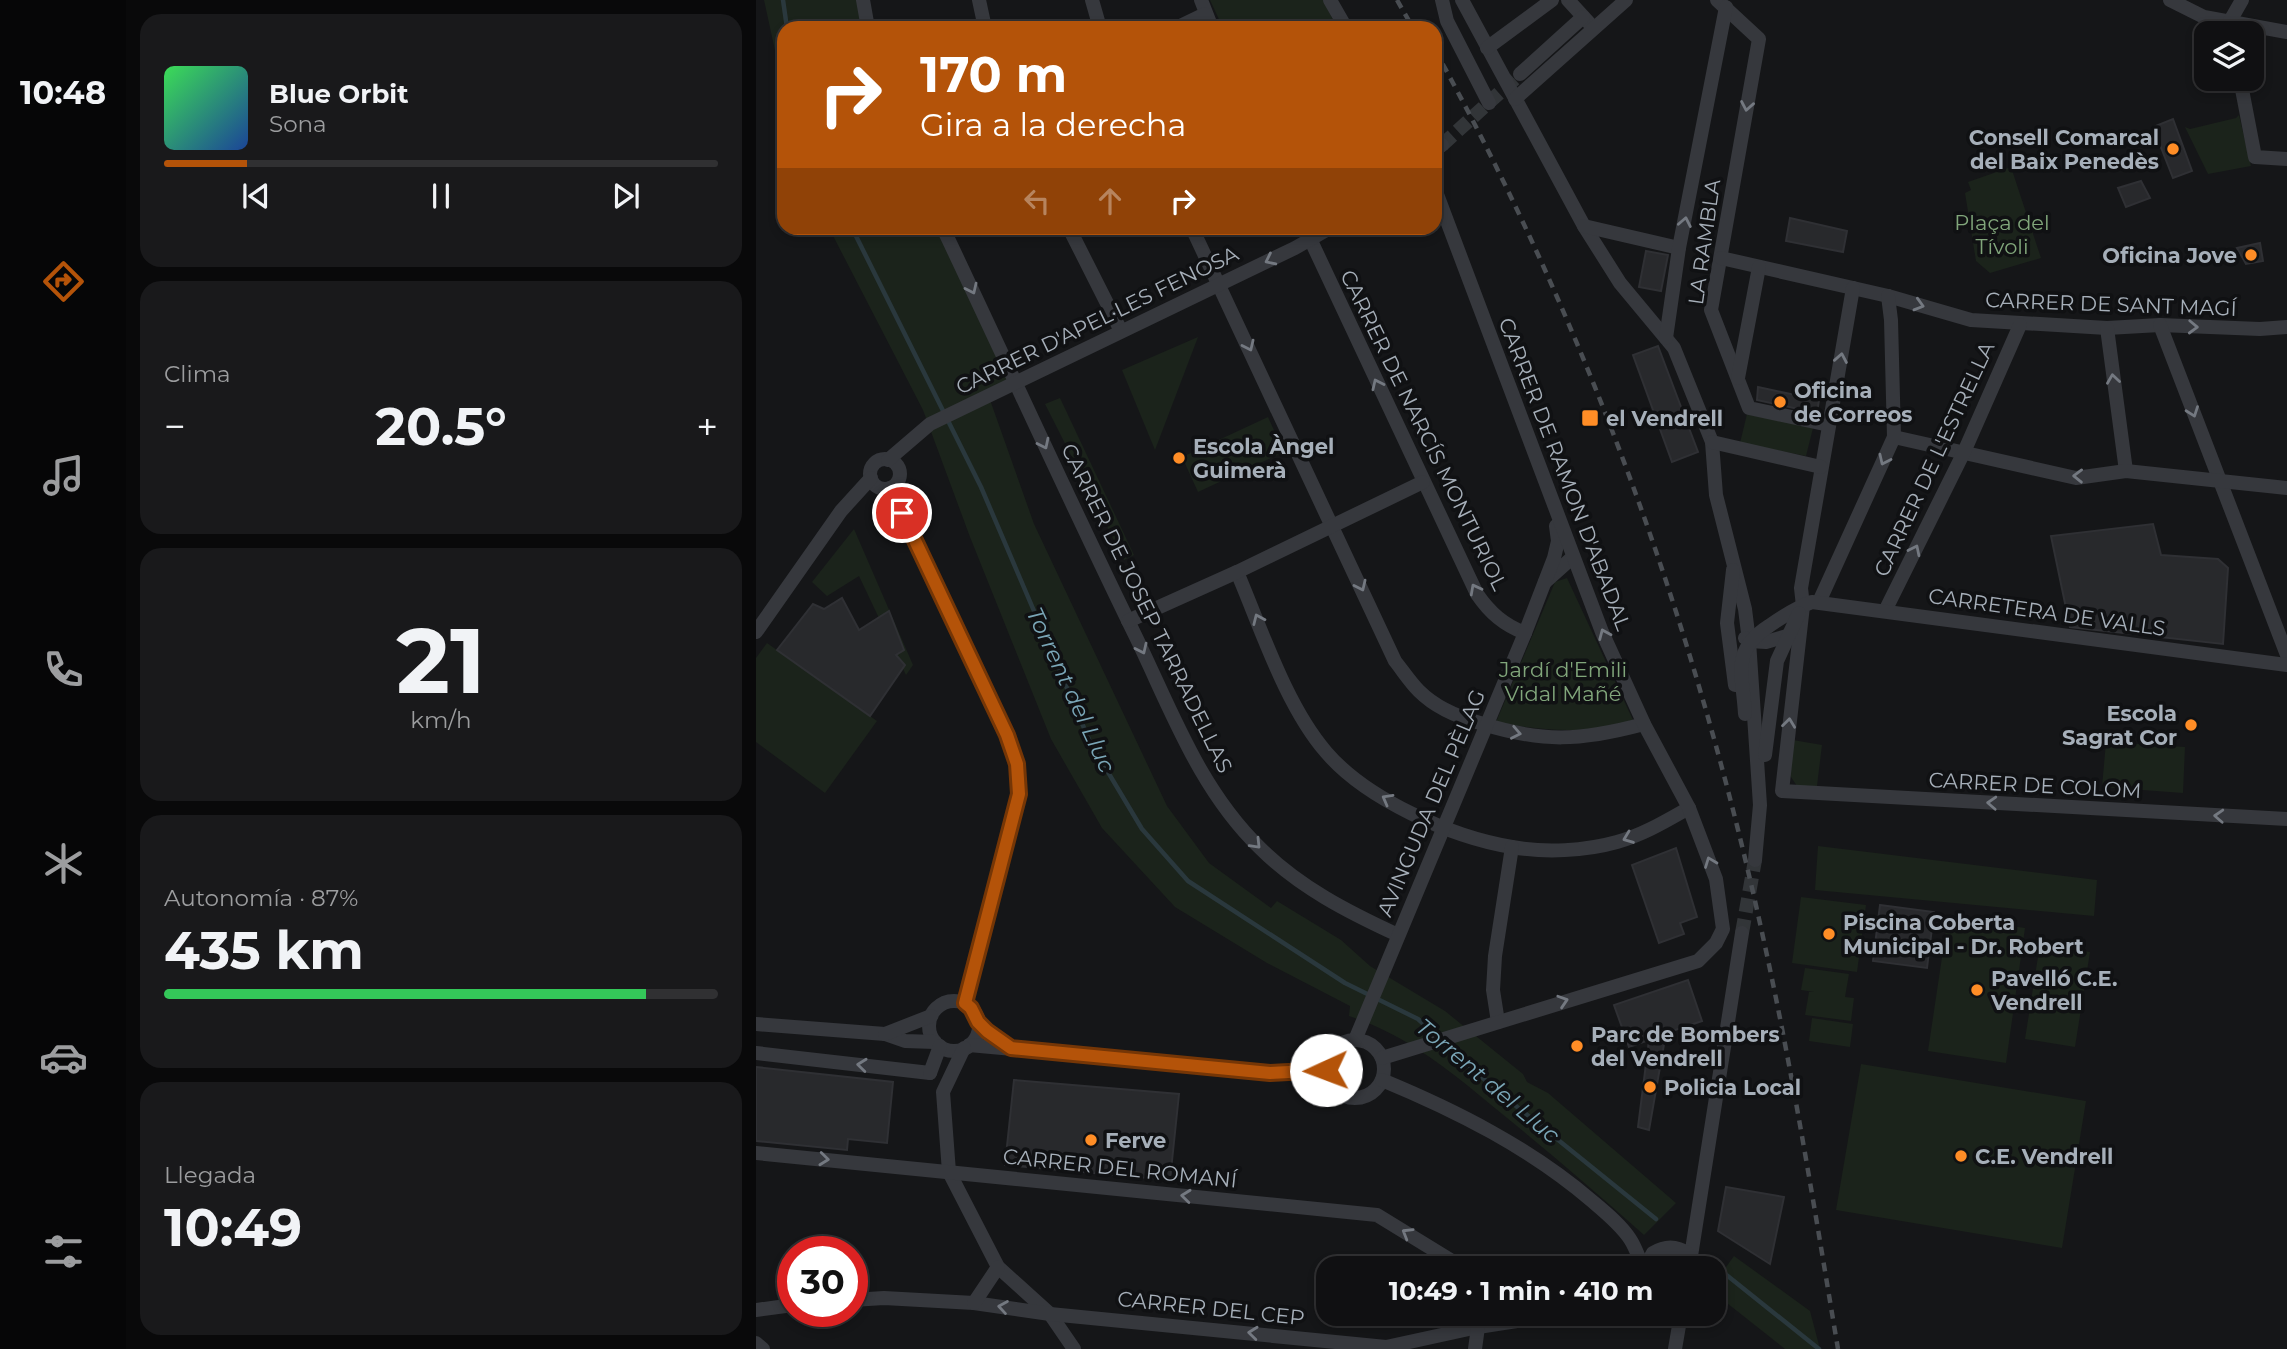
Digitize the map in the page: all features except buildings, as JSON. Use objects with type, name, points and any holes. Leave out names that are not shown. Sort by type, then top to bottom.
[{"type":"street","points":[[863,0],[867,21]]},
{"type":"street","points":[[979,0],[984,21]]},
{"type":"street","points":[[1092,0],[1098,21]]},
{"type":"street","points":[[1330,0],[1342,21]]},
{"type":"street","points":[[1442,0],[1447,21],[1489,103]]},
{"type":"street","points":[[1461,0],[1584,226],[1620,283],[1678,354],[1712,442],[1716,495],[1745,609],[1758,746],[1760,805]]},
{"type":"street","points":[[1488,48],[1552,0]]},
{"type":"street","points":[[1568,0],[1595,29]]},
{"type":"street","points":[[1515,99],[1626,0]]},
{"type":"street","points":[[2170,0],[2216,21]]},
{"type":"street","points":[[2233,21],[2242,0]]},
{"type":"street","name":"LA RAMBLA","points":[[1722,4],[1759,39],[1711,310],[1749,408],[1829,425]]},
{"type":"street","name":"LA RAMBLA","points":[[1666,338],[1722,4]]},
{"type":"street","points":[[1185,21],[1203,7]]},
{"type":"street","points":[[1520,74],[1583,17]]},
{"type":"street","points":[[2264,30],[2287,32]]},
{"type":"street","points":[[2241,91],[2255,157],[2287,159]]},
{"type":"street","name":"CARRER DE RAMON D'ABADAL","points":[[1382,1058],[1698,961],[1709,952],[1723,929],[1716,879],[1689,808],[1644,724],[1602,632],[1442,208]]},
{"type":"street","points":[[1584,226],[1679,248]]},
{"type":"street","name":"CARRER DE JOSEP TARRADELLAS","points":[[946,235],[1128,621],[1214,794],[1259,848],[1310,889],[1398,935]]},
{"type":"street","points":[[1073,235],[1121,331]]},
{"type":"street","points":[[1195,235],[1395,661],[1419,691],[1440,707],[1487,725],[1538,738],[1567,739],[1609,733],[1644,724]]},
{"type":"street","name":"CARRER D'APEL·LES FENOSA","points":[[888,460],[930,424],[1219,285],[1304,235]]},
{"type":"street","name":"CARRER DE NARCÍS MONTURIOL","points":[[1308,235],[1423,482],[1482,601],[1500,620],[1525,633]]},
{"type":"street","name":"CARRER DE SANT MAGÍ","points":[[1721,258],[1888,296],[1971,320],[2020,325],[2107,328],[2160,325],[2260,329],[2287,327]]},
{"type":"street","points":[[1738,379],[1759,267]]},
{"type":"street","points":[[1755,860],[1772,689],[1777,661],[1803,606],[1801,588],[1853,288]]},
{"type":"street","points":[[1819,602],[1894,437],[1888,296]]},
{"type":"street","name":"CARRER DE L'ESTRELLA","points":[[1885,611],[1964,452],[2020,325]]},
{"type":"street","points":[[2160,325],[2218,482],[2287,655]]},
{"type":"street","points":[[2107,328],[2126,471]]},
{"type":"street","points":[[1894,437],[2076,478],[2126,471],[2287,488]]},
{"type":"street","points":[[1712,442],[1821,467]]},
{"type":"street","points":[[756,632],[841,512],[871,478],[875,464],[888,460],[897,465],[900,473],[898,482],[890,488],[876,486],[871,478]]},
{"type":"street","points":[[1128,621],[1237,572],[1423,482]]},
{"type":"street","points":[[890,488],[1007,735],[1017,764],[1019,794],[965,1003]]},
{"type":"street","name":"AVINGUDA DEL PÈLAG","points":[[1355,1040],[1544,583],[1558,541],[1551,500]]},
{"type":"street","name":"AVINGUDA DEL PÈLAG","points":[[1544,583],[1573,557]]},
{"type":"street","points":[[1733,568],[1727,611],[1731,665],[1745,714],[1758,746]]},
{"type":"street","points":[[1237,572],[1298,712],[1325,751],[1356,782],[1402,808],[1443,826],[1512,847],[1582,849],[1618,842],[1653,828],[1689,808]]},
{"type":"street","name":"CARRETERA DE VALLS","points":[[1749,641],[1779,619],[1803,606],[1819,602],[2287,665]]},
{"type":"street","name":"CARRER DE COLOM","points":[[1803,606],[1782,791],[2287,819]]},
{"type":"street","points":[[1745,609],[1767,619],[1779,619]]},
{"type":"street","points":[[1727,611],[1749,641]]},
{"type":"street","points":[[1749,641],[1766,642],[1787,636]]},
{"type":"street","points":[[1745,714],[1741,680],[1742,657],[1749,641]]},
{"type":"street","points":[[1498,1022],[1493,990],[1495,956],[1512,847]]},
{"type":"street","points":[[1694,1256],[1694,1221],[1742,933]]},
{"type":"street","points":[[885,1034],[931,1016],[945,1003],[965,1003],[971,1008],[978,1022],[1011,1048]]},
{"type":"street","points":[[931,1016],[930,1032],[937,1044],[930,1073],[943,1092],[949,1172],[998,1268],[1050,1314],[1074,1349]]},
{"type":"street","points":[[943,1092],[967,1047],[977,1035],[978,1022]]},
{"type":"street","points":[[756,1024],[885,1034],[905,1041],[937,1044],[949,1050],[967,1047],[1011,1048],[1270,1073],[1326,1070]]},
{"type":"street","points":[[1355,1040],[1374,1046],[1382,1058],[1382,1080],[1378,1087],[1363,1097],[1346,1097],[1332,1087],[1326,1070],[1331,1053],[1337,1046],[1355,1040]]},
{"type":"street","points":[[756,1053],[930,1073]]},
{"type":"street","points":[[1382,1080],[1444,1107],[1509,1142],[1575,1187],[1606,1213],[1630,1239],[1638,1256]]},
{"type":"street","name":"CARRER DEL ROMANÍ","points":[[756,1153],[1377,1215],[1444,1256]]},
{"type":"street","points":[[1650,1256],[1664,1249],[1694,1221]]},
{"type":"street","points":[[1630,1239],[1664,1249],[1682,1249],[1688,1256]]},
{"type":"street","points":[[974,1303],[998,1268]]},
{"type":"street","name":"CARRER DEL CEP","points":[[868,1299],[974,1303],[1050,1314],[1386,1348],[1483,1326]]},
{"type":"street","points":[[756,1310],[777,1307]]},
{"type":"street","points":[[1675,1349],[1678,1326]]},
{"type":"street","points":[[1475,1349],[1478,1327]]},
{"type":"street","points":[[756,1343],[763,1349]]},
{"type":"green space","points":[[764,0],[858,0],[861,21],[777,21],[777,60]]},
{"type":"green space","points":[[1210,0],[1323,0],[1334,21],[1220,21]]},
{"type":"green space","points":[[2239,115],[2251,166],[2208,174],[2185,127],[2190,129]]},
{"type":"green space","name":"Plaça del Tívoli","points":[[2011,167],[2041,258],[1990,273],[1976,261],[1965,193],[1971,190],[1968,182]]},
{"type":"green space","points":[[833,235],[946,235],[1014,382],[989,397],[1034,524],[1167,806],[1209,863],[1271,908],[1277,901],[1341,940],[1370,966],[1445,1011],[1523,1074],[1527,1082],[1548,1093],[1676,1203],[1644,1235],[1537,1143],[1430,1057],[1391,1034],[1349,1016],[1350,1006],[1267,963],[1175,907],[1102,828],[1051,739],[970,537],[923,410]]},
{"type":"green space","points":[[1198,337],[1155,450],[1122,370]]},
{"type":"green space","points":[[1060,398],[1134,555],[1124,560],[1045,404]]},
{"type":"green space","points":[[1747,414],[1813,428],[1806,456],[1740,443]]},
{"type":"green space","points":[[1268,417],[1284,452],[1198,492],[1182,457]]},
{"type":"green space","points":[[854,529],[913,665],[906,675],[859,576],[827,596],[812,582]]},
{"type":"green space","name":"Jardí d'Emili Vidal Mañé","points":[[1567,578],[1633,720],[1582,730],[1530,728],[1496,722],[1555,582]]},
{"type":"green space","points":[[767,643],[877,721],[825,793],[756,742],[756,658]]},
{"type":"green space","points":[[1793,740],[1822,745],[1817,786],[1797,786],[1789,774]]},
{"type":"green space","points":[[2106,742],[2185,747],[2183,793],[2102,787]]},
{"type":"green space","points":[[1818,846],[2097,880],[2094,916],[1815,890]]},
{"type":"green space","name":"Piscina Coberta Municipal - Dr. Robert","points":[[1801,897],[1866,905],[1857,972],[1792,963]]},
{"type":"green space","name":"Pavelló C.E. Vendrell","points":[[1948,917],[2025,928],[2006,1063],[1928,1051]]},
{"type":"green space","points":[[2040,944],[2090,952],[2075,1047],[2025,1039]]},
{"type":"green space","points":[[1805,968],[1849,974],[1845,997],[1854,998],[1851,1021],[1805,1015],[1809,992],[1814,992],[1801,990]]},
{"type":"green space","points":[[1812,1018],[1853,1024],[1850,1047],[1809,1041]]},
{"type":"green space","name":"C.E. Vendrell","points":[[1861,1064],[2086,1101],[2062,1248],[1836,1210]]},
{"type":"green space","points":[[1734,1256],[1810,1311],[1820,1349],[1785,1349],[1726,1302],[1726,1267]]},
{"type":"waterway","name":"Torrent del Lluc","points":[[783,0],[786,21]]},
{"type":"waterway","name":"Torrent del Lluc","points":[[855,235],[981,487],[1090,742],[1142,829],[1188,881],[1345,983],[1418,1019],[1438,1037]]},
{"type":"waterway","name":"Torrent del Lluc","points":[[1444,1043],[1495,1089],[1656,1219]]},
{"type":"waterway","name":"Torrent del Lluc","points":[[1726,1275],[1819,1349]]},
{"type":"tunnel","points":[[1442,145],[1517,77]]},
{"type":"tunnel","points":[[1742,933],[1755,860]]},
{"type":"railway","points":[[1397,0],[1409,21]]},
{"type":"railway","points":[[1442,63],[1541,262],[1588,371],[1631,481],[1705,707],[1736,822],[1774,988],[1838,1349]]},
{"type":"place","name":"Consell Comarcal del Baix Penedès","points":[[2173,149]]},
{"type":"place","name":"Oficina Jove","points":[[2251,255]]},
{"type":"place","name":"Oficina de Correos","points":[[1780,402]]},
{"type":"place","name":"el Vendrell","points":[[1590,418]]},
{"type":"place","name":"Escola Àngel Guimerà","points":[[1179,458]]},
{"type":"place","name":"Escola Sagrat Cor","points":[[2191,725]]},
{"type":"place","name":"Piscina Coberta Municipal - Dr. Robert","points":[[1829,934]]},
{"type":"place","name":"Pavelló C.E. Vendrell","points":[[1977,990]]},
{"type":"place","name":"Parc de Bombers del Vendrell","points":[[1577,1046]]},
{"type":"place","name":"Policia Local","points":[[1650,1087]]},
{"type":"place","name":"Ferve","points":[[1091,1140]]},
{"type":"place","name":"C.E. Vendrell","points":[[1961,1156]]},
{"type":"route","points":[[902,513],[1007,735],[1017,764],[1019,794],[965,1003],[976,1014],[978,1022],[1011,1048],[1270,1073],[1326,1070]]}]
